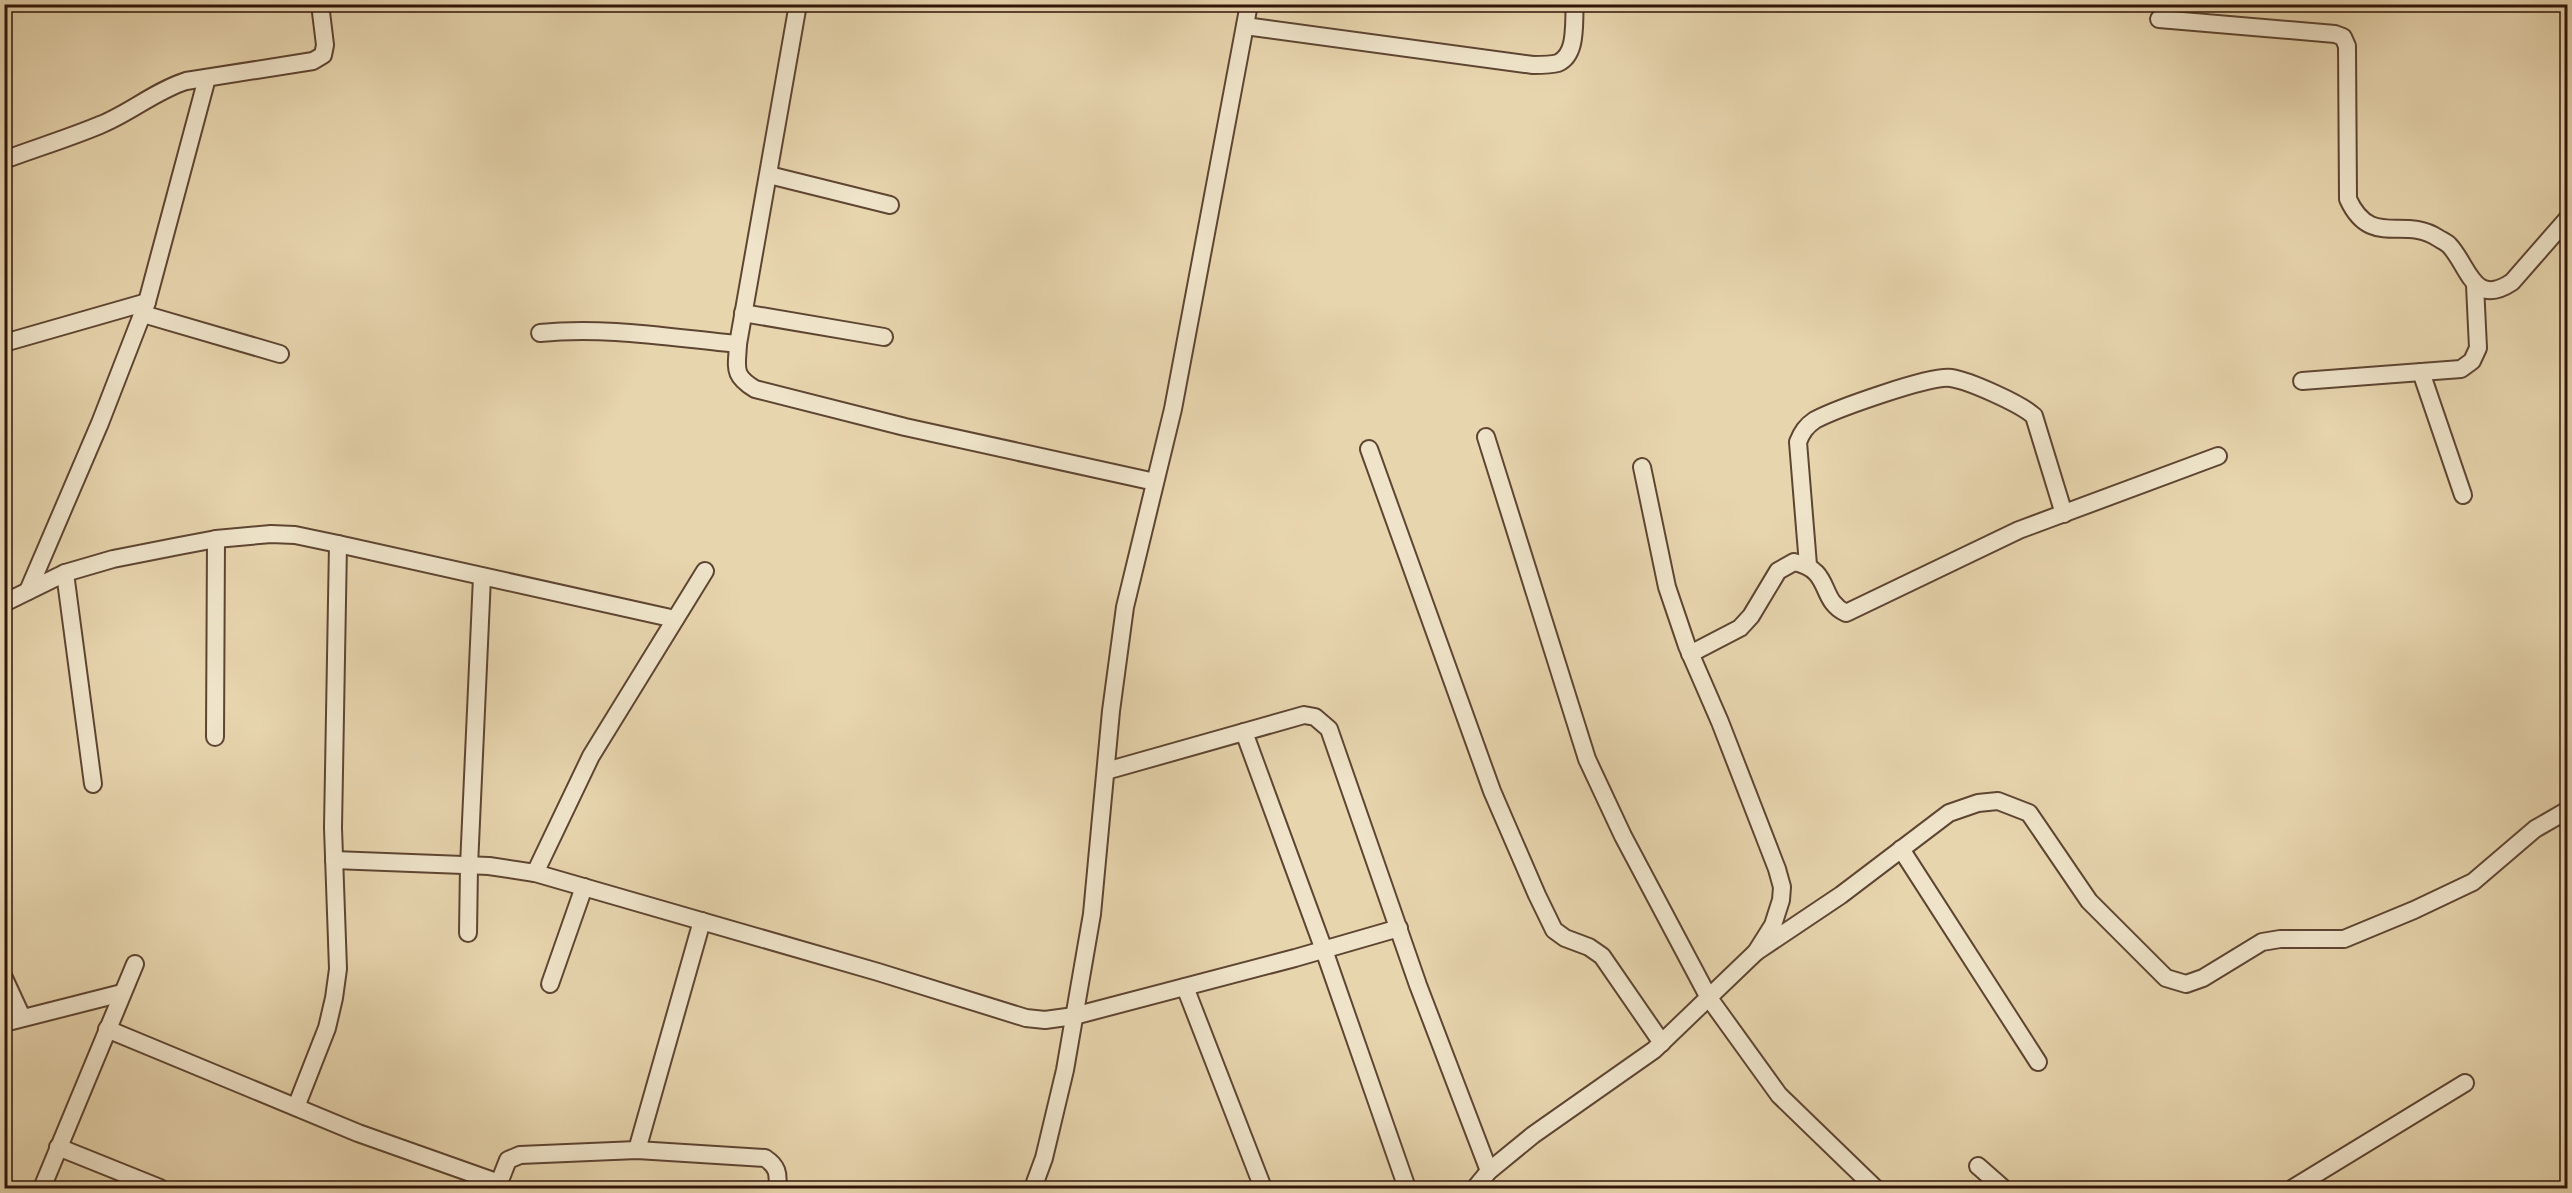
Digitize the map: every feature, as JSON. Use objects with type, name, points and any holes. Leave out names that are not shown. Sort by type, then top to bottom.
[{"type":"street","points":[[4,160],[101,125],[147,101],[168,87],[186,81],[313,61],[323,55],[326,45],[321,4]]},
{"type":"street","points":[[798,4],[738,344],[737,369],[741,380],[755,389],[905,427],[1155,482]]},
{"type":"street","points":[[1033,1188],[1044,1158],[1062,1081],[1092,914],[1111,711],[1125,607],[1173,409],[1249,4]]},
{"type":"street","points":[[1245,26],[1533,65],[1557,63],[1567,57],[1572,44],[1575,4]]},
{"type":"street","points":[[2158,20],[2335,34],[2343,38],[2347,46],[2348,199],[2355,214],[2364,222],[2379,228],[2427,230],[2449,245],[2475,285],[2478,348],[2472,361],[2461,369],[2302,381]]},
{"type":"street","points":[[28,591],[100,423],[145,308],[207,78]]},
{"type":"street","points":[[769,175],[890,205]]},
{"type":"street","points":[[2475,285],[2487,290],[2501,290],[2512,282],[2568,218]]},
{"type":"street","points":[[4,343],[145,308],[280,354]]},
{"type":"street","points":[[743,313],[884,337]]},
{"type":"street","points":[[540,333],[567,330],[604,332],[738,344]]},
{"type":"street","points":[[2421,372],[2463,495]]},
{"type":"street","points":[[1808,565],[1798,441],[1804,429],[1814,421],[1861,401],[1934,380],[1950,378],[1965,383],[2025,407],[2034,416],[2064,514]]},
{"type":"street","points":[[1486,437],[1587,759],[1623,836],[1709,998],[1779,1095],[1875,1188]]},
{"type":"street","points":[[1369,448],[1492,791],[1541,904],[1554,930],[1602,956],[1662,1043]]},
{"type":"street","points":[[1690,654],[1740,628],[1751,616],[1778,572],[1794,562],[1808,565],[1817,573],[1836,608],[1846,613],[2019,530],[2218,456]]},
{"type":"street","points":[[1641,467],[1667,587],[1690,654],[1720,722],[1782,887],[1781,900],[1773,925],[1756,952]]},
{"type":"street","points":[[4,603],[65,573],[113,559],[216,539],[271,534],[296,535],[675,619]]},
{"type":"street","points":[[215,737],[216,539]]},
{"type":"street","points":[[296,1107],[327,1028],[338,969],[333,828],[338,544]]},
{"type":"street","points":[[535,873],[591,756],[705,571]]},
{"type":"street","points":[[65,573],[93,784]]},
{"type":"street","points":[[468,933],[482,578]]},
{"type":"street","points":[[1106,771],[1304,715],[1315,717],[1329,729],[1399,928],[1489,1171]]},
{"type":"street","points":[[1244,732],[1324,950],[1407,1188]]},
{"type":"street","points":[[1475,1188],[1489,1171],[1533,1135],[1662,1043],[1756,952],[1841,895],[1949,813],[1978,803],[1998,801],[2029,813],[2089,901],[2166,978],[2186,984],[2203,978],[2262,942],[2280,939],[2344,939],[2414,910],[2473,882],[2535,829],[2568,810]]},
{"type":"street","points":[[1901,849],[2038,1062]]},
{"type":"street","points":[[334,860],[469,866],[535,873],[878,972],[1026,1018],[1045,1020],[1074,1016],[1399,928]]},
{"type":"street","points":[[550,984],[585,888]]},
{"type":"street","points":[[637,1150],[702,921]]},
{"type":"street","points":[[42,1188],[135,964]]},
{"type":"street","points":[[4,978],[22,1017]]},
{"type":"street","points":[[1185,987],[1263,1188]]},
{"type":"street","points":[[4,1023],[122,993]]},
{"type":"street","points":[[107,1029],[358,1133],[498,1186],[508,1160],[520,1155],[637,1150],[765,1158],[775,1164],[778,1175],[777,1188]]},
{"type":"street","points":[[2293,1188],[2465,1083]]},
{"type":"street","points":[[58,1147],[160,1188]]},
{"type":"street","points":[[1978,1166],[2003,1188]]}]
